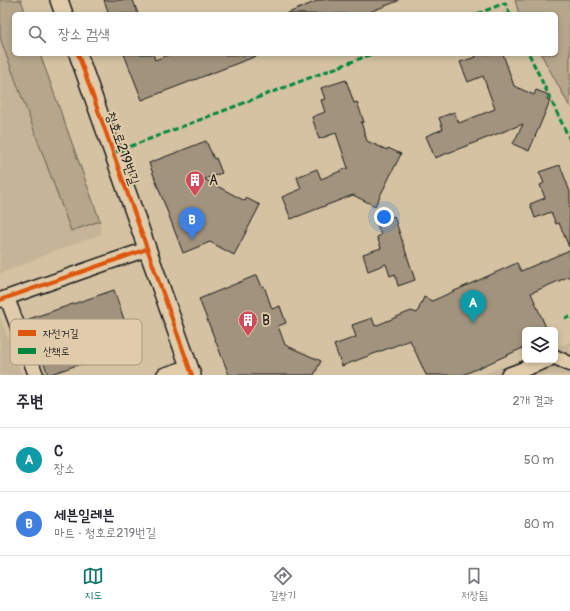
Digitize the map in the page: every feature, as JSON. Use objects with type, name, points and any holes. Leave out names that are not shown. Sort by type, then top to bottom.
[{"type":"street","points":[[59,0],[63,12]]},
{"type":"street","name":"청호로219번길","points":[[79,56],[190,371]]},
{"type":"street","points":[[12,319],[4,299],[147,249]]},
{"type":"street","points":[[558,356],[570,352]]},
{"type":"street","points":[[558,358],[570,364]]},
{"type":"street","points":[[508,375],[540,363]]},
{"type":"street","points":[[32,365],[36,375]]},
{"type":"street","points":[[164,375],[190,371]]},
{"type":"shaded area","points":[[0,0],[21,0],[25,12],[12,12],[12,56],[41,56],[100,221],[101,234],[0,274]]},
{"type":"shaded area","points":[[0,0],[21,0],[25,12],[12,12],[12,56],[41,56],[100,221],[71,231],[0,38]]},
{"type":"shaded area","points":[[515,0],[570,0],[570,107],[542,56],[558,56],[558,12],[518,12]]},
{"type":"shaded area","points":[[0,318],[10,344],[10,365],[18,365],[22,375],[0,375]]},
{"type":"shaded area","points":[[570,342],[570,375],[482,375],[522,360],[522,363],[558,363],[558,347]]},
{"type":"building","points":[[104,0],[133,0],[137,12],[108,12]]},
{"type":"building","points":[[319,0],[398,0],[369,12],[291,12]]},
{"type":"building","points":[[125,56],[154,56],[155,60],[166,56],[256,56],[142,100]]},
{"type":"building","points":[[504,56],[514,86],[534,95],[536,90],[549,95],[547,99],[550,101],[529,151],[513,144],[523,124],[435,158],[426,136],[443,129],[439,118],[454,112],[459,123],[495,109],[483,76],[468,82],[460,62],[476,57]]},
{"type":"building","points":[[346,80],[354,103],[357,102],[364,122],[361,122],[367,141],[387,150],[388,148],[401,154],[375,206],[353,195],[291,219],[282,197],[301,189],[297,177],[317,169],[321,179],[348,168],[336,133],[319,139],[312,117],[325,112],[321,100],[325,99],[321,88]]},
{"type":"building","name":"A","points":[[206,141],[214,159],[216,158],[222,173],[204,179],[245,201],[246,198],[260,205],[234,255],[210,242],[183,253],[149,163]]},
{"type":"building","points":[[560,165],[570,192],[569,247],[559,223],[556,224],[551,212],[535,218],[530,204],[545,198],[540,185],[544,183],[539,172]]},
{"type":"building","points":[[394,216],[415,280],[398,286],[395,274],[390,276],[386,264],[368,271],[363,254],[381,248],[377,237],[381,235],[376,222]]},
{"type":"building","points":[[570,250],[570,276],[531,293],[546,327],[522,327],[522,348],[463,375],[426,375],[410,340],[342,366],[334,345],[356,337],[352,325],[372,318],[375,326],[411,311],[417,313],[424,297],[432,301],[517,263],[521,271]]},
{"type":"building","name":"B","points":[[257,275],[262,287],[264,286],[272,309],[280,306],[286,323],[278,326],[285,345],[321,361],[314,375],[229,375],[199,299]]},
{"type":"building","points":[[114,290],[124,319],[29,319]]},
{"type":"building","points":[[45,365],[77,365],[48,375]]},
{"type":"marked path","points":[[482,12],[505,3],[509,12]]},
{"type":"marked path","points":[[113,153],[367,56]]},
{"type":"marked path","points":[[530,56],[570,140]]},
{"type":"marked path","points":[[565,318],[570,317]]},
{"type":"cycle path","points":[[79,56],[192,375]]},
{"type":"cycle path","points":[[0,300],[147,249]]},
{"type":"place","name":"A","points":[[195,197]]},
{"type":"place","name":"세븐일레븐","points":[[192,240]]},
{"type":"place","name":"C","points":[[473,323]]},
{"type":"place","name":"B","points":[[248,337]]}]
